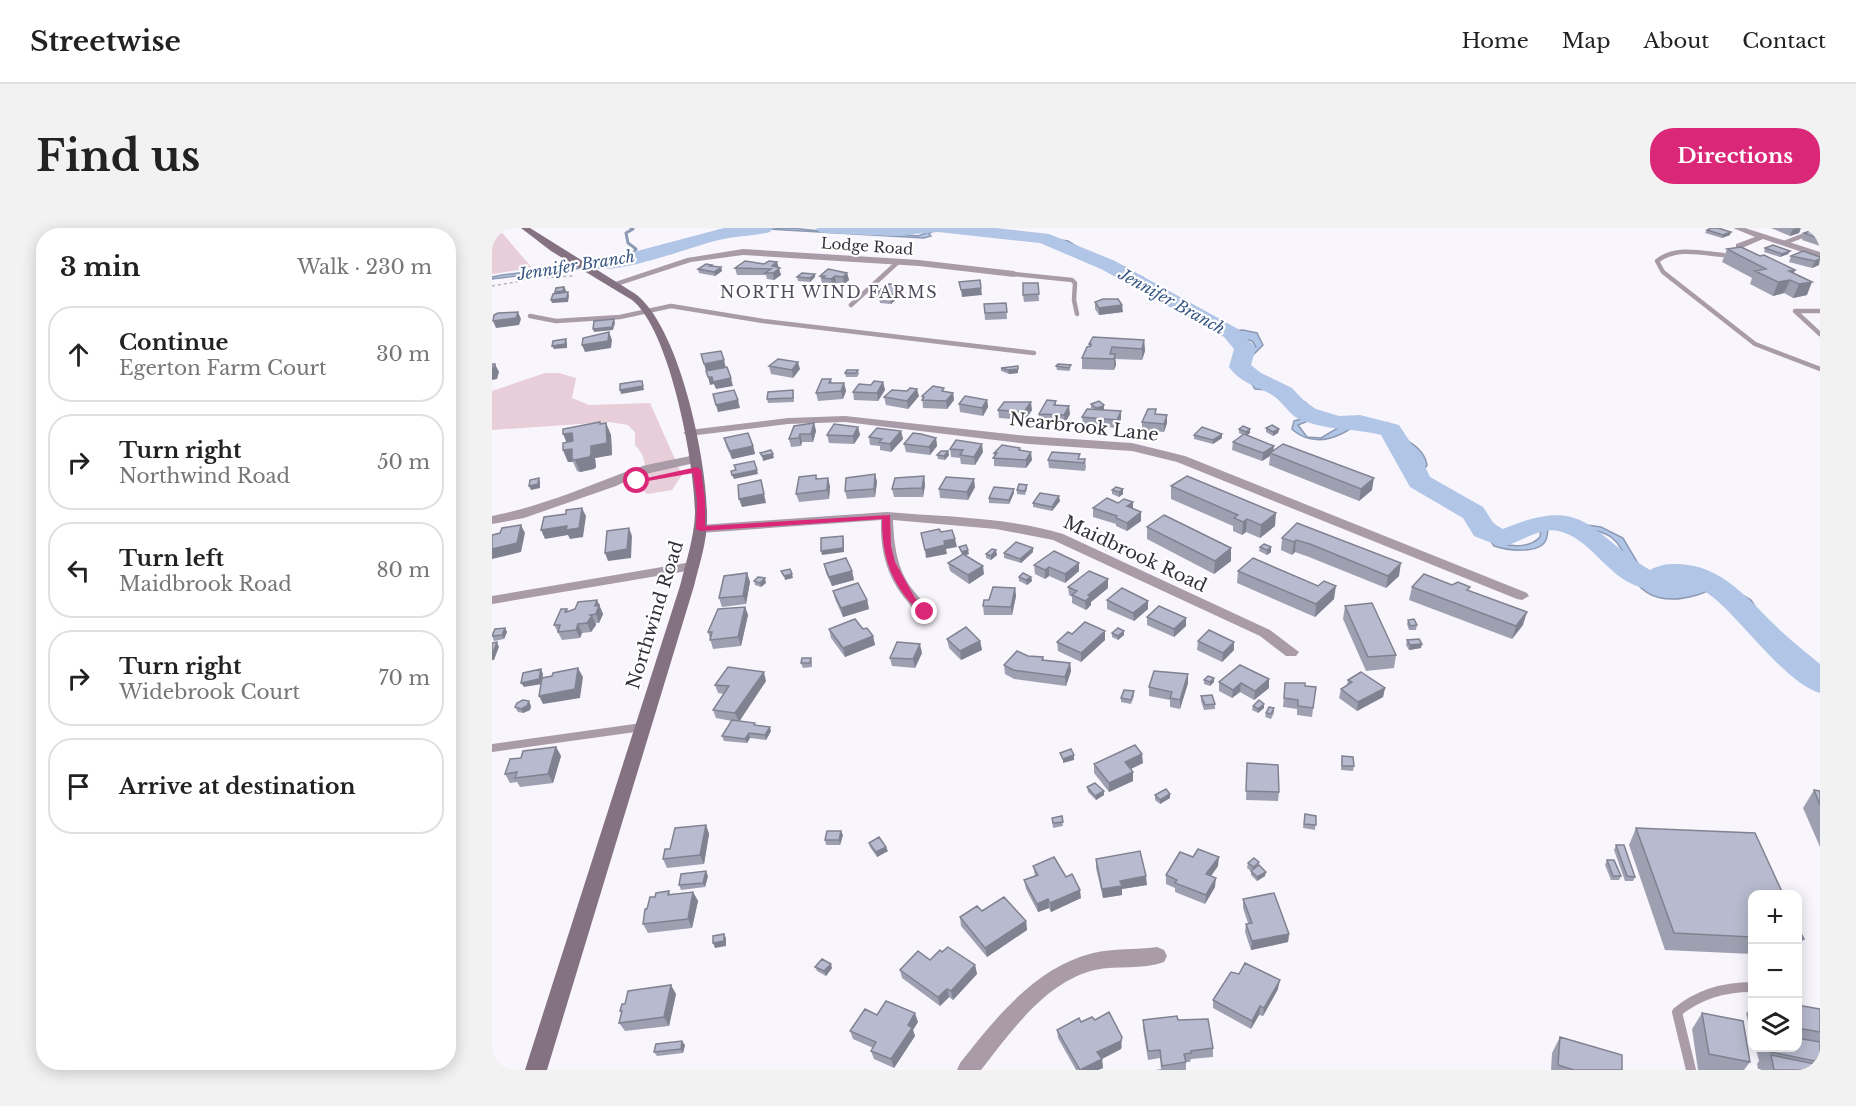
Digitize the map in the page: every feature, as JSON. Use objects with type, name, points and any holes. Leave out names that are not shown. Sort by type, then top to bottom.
[{"type":"street","name":"Northwind Road","points":[[525,228],[614,284],[648,310],[666,346],[689,433],[701,501],[700,529],[692,566],[536,1070]]},
{"type":"street","points":[[1737,228],[1820,255]]},
{"type":"street","points":[[1739,246],[1764,236]]},
{"type":"street","name":"Lodge Road","points":[[614,284],[690,260],[743,252],[898,262],[1014,274]]},
{"type":"street","name":"Nearbrook Lane","points":[[689,433],[788,421],[845,419],[1028,440],[1145,449],[1190,462],[1522,596]]},
{"type":"street","points":[[492,520],[519,515],[612,483],[696,465]]},
{"type":"street","points":[[887,516],[886,546],[890,562],[912,600],[925,612]]},
{"type":"street","name":"Maidbrook Road","points":[[700,529],[887,516],[996,525],[1042,532],[1058,537],[1265,633],[1291,652]]},
{"type":"street","points":[[968,1070],[1014,1015],[1041,988],[1070,969],[1095,962],[1157,956]]},
{"type":"lane","points":[[1784,243],[1820,229]]},
{"type":"lane","points":[[1723,255],[1678,253],[1664,256],[1657,261],[1663,272],[1755,344],[1820,369]]},
{"type":"lane","points":[[851,305],[898,262]]},
{"type":"lane","points":[[1014,274],[1072,280],[1075,283],[1074,300],[1077,314]]},
{"type":"lane","points":[[530,316],[556,321],[620,317],[671,306],[798,325],[1034,353]]},
{"type":"lane","points":[[1820,311],[1795,311],[1820,334]]},
{"type":"lane","points":[[492,600],[692,566]]},
{"type":"lane","points":[[492,748],[642,727]]},
{"type":"lane","points":[[1691,1070],[1677,1012],[1690,1000],[1732,986],[1748,987]]},
{"type":"path","points":[[492,286],[591,271]]},
{"type":"shaded area","points":[[492,228],[498,228],[532,268],[492,274]]},
{"type":"shaded area","points":[[545,373],[559,373],[576,378],[572,398],[589,405],[650,403],[682,475],[672,490],[647,494],[642,489],[644,460],[635,445],[635,432],[628,425],[609,422],[492,430],[492,391]]},
{"type":"water","name":"Jennifer Branch","points":[[964,228],[1017,237],[1068,241],[1087,253],[1130,269],[1133,274],[1143,277],[1143,282],[1175,297],[1215,327],[1230,331],[1243,330],[1257,333],[1263,345],[1242,366],[1241,373],[1290,393],[1307,404],[1315,412],[1313,419],[1298,425],[1307,437],[1321,438],[1346,423],[1388,423],[1393,426],[1394,431],[1414,445],[1425,459],[1427,465],[1420,477],[1421,483],[1481,513],[1500,530],[1496,540],[1498,543],[1526,545],[1540,537],[1541,528],[1546,524],[1558,521],[1601,527],[1623,538],[1640,567],[1646,571],[1666,577],[1694,578],[1731,588],[1751,600],[1772,633],[1799,656],[1820,679],[1820,688],[1761,631],[1744,603],[1714,588],[1687,598],[1677,599],[1659,598],[1650,594],[1636,582],[1619,545],[1605,534],[1571,525],[1554,524],[1549,525],[1546,540],[1537,548],[1514,550],[1494,546],[1490,540],[1491,528],[1480,515],[1418,488],[1416,478],[1418,455],[1412,448],[1400,444],[1379,429],[1366,424],[1353,427],[1335,437],[1323,439],[1311,439],[1299,435],[1292,429],[1294,421],[1308,416],[1311,411],[1308,407],[1281,391],[1255,389],[1250,381],[1237,374],[1239,362],[1256,347],[1252,341],[1207,327],[1166,298],[1124,274],[1079,255],[1057,242],[950,229],[935,230]]},
{"type":"water","points":[[770,229],[863,230],[918,236],[935,230],[929,234],[931,236],[924,238]]},
{"type":"water","points":[[756,230],[719,233],[686,245],[615,264],[492,279],[492,277],[502,275],[619,261],[683,245],[719,232]]},
{"type":"building","points":[[1711,228],[1731,232],[1723,235],[1707,230]]},
{"type":"building","points":[[1816,229],[1820,231],[1818,233],[1820,233],[1820,239],[1804,233]]},
{"type":"building","points":[[1773,245],[1790,251],[1782,254],[1765,248]]},
{"type":"building","points":[[1741,247],[1795,270],[1789,271],[1812,282],[1799,284],[1790,280],[1778,282],[1755,271],[1766,269],[1727,249]]},
{"type":"building","points":[[1803,251],[1820,257],[1820,259],[1815,261],[1791,256]]},
{"type":"building","points":[[745,261],[764,264],[769,261],[777,262],[772,266],[780,268],[773,273],[765,273],[771,269],[735,268]]},
{"type":"building","points":[[706,264],[721,267],[714,272],[698,269]]},
{"type":"building","points":[[828,269],[847,273],[843,277],[835,276],[831,279],[820,276]]},
{"type":"building","points":[[802,273],[815,274],[810,278],[797,277]]},
{"type":"building","points":[[980,280],[981,288],[961,290],[959,282]]},
{"type":"building","points":[[1023,283],[1038,283],[1039,294],[1023,295]]},
{"type":"building","points":[[889,284],[903,285],[890,297],[879,296],[883,292],[873,290],[874,288],[883,289]]},
{"type":"building","points":[[564,287],[563,291],[555,292],[556,288]]},
{"type":"building","points":[[568,292],[567,298],[551,300],[553,294]]},
{"type":"building","points":[[1103,299],[1118,299],[1122,305],[1099,308],[1095,302]]},
{"type":"building","points":[[1006,303],[1007,312],[985,313],[984,304]]},
{"type":"building","points":[[518,312],[516,318],[493,321],[494,315],[498,313]]},
{"type":"building","points":[[614,319],[612,327],[593,329],[594,321]]},
{"type":"building","points":[[609,332],[608,341],[582,345],[583,338]]},
{"type":"building","points":[[1093,337],[1144,340],[1142,349],[1112,347],[1110,354],[1115,354],[1114,359],[1082,358],[1087,347],[1091,346],[1089,344]]},
{"type":"building","points":[[566,339],[565,344],[552,346],[553,341]]},
{"type":"building","points":[[721,351],[724,360],[704,364],[701,354]]},
{"type":"building","points":[[778,359],[798,362],[792,370],[769,366]]},
{"type":"building","points":[[1058,364],[1071,365],[1069,368],[1056,366]]},
{"type":"building","points":[[1018,366],[1018,369],[1001,368]]},
{"type":"building","points":[[727,367],[731,378],[713,382],[712,377],[708,377],[706,371]]},
{"type":"building","points":[[847,370],[858,370],[856,373],[845,373]]},
{"type":"building","points":[[822,379],[831,379],[829,383],[844,383],[841,391],[816,393]]},
{"type":"building","points":[[642,381],[643,386],[620,390],[620,384]]},
{"type":"building","points":[[874,381],[883,382],[877,393],[853,392],[859,384],[871,385]]},
{"type":"building","points":[[933,386],[953,393],[946,401],[922,400],[924,397],[922,396]]},
{"type":"building","points":[[910,388],[917,389],[907,401],[884,397],[892,390],[907,391]]},
{"type":"building","points":[[734,390],[738,400],[716,405],[713,394]]},
{"type":"building","points":[[793,390],[793,398],[767,399],[768,392]]},
{"type":"building","points":[[965,396],[987,400],[982,408],[959,404]]},
{"type":"building","points":[[1047,400],[1056,401],[1054,405],[1069,406],[1064,415],[1039,414]]},
{"type":"building","points":[[1099,401],[1104,405],[1096,408],[1091,404]]},
{"type":"building","points":[[1004,402],[1031,402],[1024,412],[998,410]]},
{"type":"building","points":[[1087,409],[1121,411],[1117,420],[1082,417]]},
{"type":"building","points":[[1148,409],[1156,409],[1155,414],[1167,415],[1164,424],[1142,422]]},
{"type":"building","points":[[600,422],[600,424],[606,423],[607,443],[591,446],[589,457],[575,460],[572,459],[572,449],[563,450],[563,443],[573,441],[572,433],[563,434],[563,429]]},
{"type":"building","points":[[814,423],[811,434],[800,434],[799,438],[789,439],[794,426]]},
{"type":"building","points":[[834,424],[858,427],[853,436],[827,435]]},
{"type":"building","points":[[1272,425],[1279,429],[1273,432],[1266,428]]},
{"type":"building","points":[[1243,426],[1250,429],[1246,432],[1239,429]]},
{"type":"building","points":[[1202,427],[1222,434],[1213,440],[1194,435]]},
{"type":"building","points":[[877,428],[901,431],[890,444],[879,442],[882,439],[869,437]]},
{"type":"building","points":[[748,433],[753,446],[730,451],[724,438]]},
{"type":"building","points":[[913,433],[936,438],[929,447],[904,444]]},
{"type":"building","points":[[1244,434],[1274,446],[1263,453],[1233,442]]},
{"type":"building","points":[[956,440],[982,444],[974,457],[960,455],[963,450],[950,449]]},
{"type":"building","points":[[1283,444],[1374,478],[1361,489],[1270,453]]},
{"type":"building","points":[[1002,445],[1031,452],[1026,460],[993,458],[997,453],[994,453]]},
{"type":"building","points":[[771,450],[773,454],[762,456],[760,453]]},
{"type":"building","points":[[941,451],[948,451],[944,456],[937,455]]},
{"type":"building","points":[[1052,452],[1080,454],[1078,459],[1085,459],[1084,463],[1048,460]]},
{"type":"building","points":[[754,461],[757,470],[732,475],[731,471],[736,470],[734,465]]},
{"type":"building","points":[[875,474],[874,489],[845,491],[846,478]]},
{"type":"building","points":[[816,475],[816,479],[828,478],[827,490],[796,494],[799,477]]},
{"type":"building","points":[[924,476],[922,488],[892,489],[895,478]]},
{"type":"building","points":[[1187,476],[1276,513],[1261,525],[1247,519],[1243,522],[1234,518],[1238,515],[1171,486]]},
{"type":"building","points":[[946,477],[974,479],[967,492],[939,489]]},
{"type":"building","points":[[539,478],[538,484],[529,486],[530,480]]},
{"type":"building","points":[[761,480],[764,494],[739,499],[738,485]]},
{"type":"building","points":[[1019,484],[1027,485],[1025,491],[1017,490]]},
{"type":"building","points":[[994,487],[1014,489],[1009,500],[989,498]]},
{"type":"building","points":[[1116,487],[1123,489],[1119,492],[1112,490]]},
{"type":"building","points":[[1040,493],[1059,496],[1052,507],[1033,503]]},
{"type":"building","points":[[1107,498],[1118,503],[1124,499],[1133,502],[1127,506],[1141,512],[1127,523],[1116,518],[1117,516],[1093,508]]},
{"type":"building","points":[[582,508],[579,528],[566,530],[567,526],[541,530],[544,517],[566,514],[566,510]]},
{"type":"building","points":[[1164,515],[1231,548],[1215,561],[1147,527]]},
{"type":"building","points":[[1297,523],[1401,563],[1388,576],[1310,544],[1282,538]]},
{"type":"building","points":[[521,525],[517,543],[492,549],[492,535],[500,533],[502,528]]},
{"type":"building","points":[[629,528],[627,549],[605,553],[607,531]]},
{"type":"building","points":[[939,529],[941,532],[952,530],[955,539],[944,541],[945,545],[925,550],[921,533]]},
{"type":"building","points":[[843,536],[843,548],[821,551],[821,538]]},
{"type":"building","points":[[1016,542],[1033,548],[1020,559],[1004,553]]},
{"type":"building","points":[[1264,544],[1271,547],[1267,550],[1260,547]]},
{"type":"building","points":[[966,545],[968,550],[962,552],[959,547]]},
{"type":"building","points":[[992,549],[996,550],[991,556],[986,554]]},
{"type":"building","points":[[1054,551],[1079,563],[1065,574],[1049,567],[1045,570],[1034,565]]},
{"type":"building","points":[[963,554],[983,566],[968,575],[948,563]]},
{"type":"building","points":[[846,558],[852,571],[829,577],[824,564]]},
{"type":"building","points":[[1253,558],[1318,586],[1324,581],[1336,586],[1316,604],[1238,571]]},
{"type":"building","points":[[790,569],[792,574],[784,576],[781,571]]},
{"type":"building","points":[[1089,571],[1108,579],[1088,595],[1090,597],[1085,601],[1072,595],[1077,591],[1068,587]]},
{"type":"building","points":[[747,573],[743,596],[719,598],[724,576]]},
{"type":"building","points":[[1023,573],[1031,577],[1026,580],[1019,577]]},
{"type":"building","points":[[1424,574],[1452,585],[1458,582],[1470,587],[1467,590],[1527,612],[1516,626],[1412,587]]},
{"type":"building","points":[[758,577],[765,578],[760,583],[754,581]]},
{"type":"building","points":[[858,583],[867,600],[841,608],[833,591]]},
{"type":"building","points":[[993,587],[1015,588],[1011,607],[983,606],[984,600],[989,600]]},
{"type":"building","points":[[1122,588],[1148,601],[1133,613],[1107,600]]},
{"type":"building","points":[[597,600],[595,606],[599,605],[596,614],[590,615],[592,616],[587,623],[578,624],[576,630],[558,632],[560,625],[554,625],[561,609],[567,609],[565,612],[567,612],[575,609],[578,602]]},
{"type":"building","points":[[1372,603],[1396,655],[1368,657],[1345,606]]},
{"type":"building","points":[[1159,606],[1186,618],[1174,629],[1147,617]]},
{"type":"building","points":[[745,607],[738,637],[710,640],[712,632],[708,632],[718,609]]},
{"type":"building","points":[[855,619],[873,636],[843,648],[829,629]]},
{"type":"building","points":[[1414,619],[1417,625],[1410,626],[1408,620]]},
{"type":"building","points":[[1085,622],[1105,631],[1081,653],[1057,642],[1068,632],[1072,634]]},
{"type":"building","points":[[966,627],[980,641],[960,651],[947,639]]},
{"type":"building","points":[[505,628],[502,635],[492,636],[495,629]]},
{"type":"building","points":[[1118,628],[1124,631],[1118,636],[1112,633]]},
{"type":"building","points":[[1209,630],[1234,642],[1223,653],[1198,641]]},
{"type":"building","points":[[1419,639],[1422,644],[1410,645],[1407,640]]},
{"type":"building","points":[[497,642],[492,655],[492,643]]},
{"type":"building","points":[[897,642],[920,644],[913,659],[890,658]]},
{"type":"building","points":[[1017,651],[1028,656],[1043,657],[1042,660],[1070,663],[1065,677],[1013,670],[1004,665]]},
{"type":"building","points":[[802,658],[811,658],[810,663],[801,663]]},
{"type":"building","points":[[1240,665],[1269,679],[1255,691],[1241,683],[1233,690],[1219,682]]},
{"type":"building","points":[[728,667],[764,672],[735,713],[713,710],[729,686],[715,685]]},
{"type":"building","points":[[578,668],[575,689],[539,696],[542,678],[552,676],[553,673]]},
{"type":"building","points":[[541,669],[539,679],[521,683],[523,673]]},
{"type":"building","points":[[1154,671],[1188,674],[1180,700],[1170,698],[1172,692],[1149,687]]},
{"type":"building","points":[[1361,672],[1385,688],[1358,702],[1341,689],[1352,682],[1348,680]]},
{"type":"building","points":[[1208,676],[1214,678],[1210,682],[1204,680]]},
{"type":"building","points":[[1285,683],[1305,683],[1305,686],[1316,687],[1313,708],[1298,706],[1298,700],[1284,698]]},
{"type":"building","points":[[1124,690],[1134,691],[1131,700],[1121,698]]},
{"type":"building","points":[[1212,695],[1215,704],[1205,705],[1201,696]]},
{"type":"building","points":[[523,700],[529,701],[527,706],[521,709],[515,707],[517,703]]},
{"type":"building","points":[[1259,700],[1264,704],[1258,709],[1253,706]]},
{"type":"building","points":[[1269,707],[1274,708],[1271,714],[1266,713]]},
{"type":"building","points":[[732,720],[770,727],[765,735],[749,733],[745,739],[722,736]]},
{"type":"building","points":[[1135,745],[1142,754],[1125,762],[1133,772],[1109,783],[1094,764]]},
{"type":"building","points":[[556,747],[548,774],[515,778],[517,772],[505,774],[510,759],[521,758],[523,751]]},
{"type":"building","points":[[1071,749],[1074,755],[1063,759],[1060,753]]},
{"type":"building","points":[[1342,756],[1353,757],[1354,766],[1342,766]]},
{"type":"building","points":[[1247,763],[1278,765],[1279,792],[1246,791]]},
{"type":"building","points":[[1095,783],[1104,791],[1095,796],[1087,787]]},
{"type":"building","points":[[1166,789],[1170,794],[1160,800],[1155,795]]},
{"type":"building","points":[[1814,790],[1820,791],[1820,805]]},
{"type":"building","points":[[1305,814],[1316,816],[1316,825],[1304,824]]},
{"type":"building","points":[[1062,816],[1063,822],[1053,823],[1052,818]]},
{"type":"building","points":[[706,825],[700,855],[663,859],[665,849],[670,849],[675,828]]},
{"type":"building","points":[[1636,828],[1755,833],[1781,890],[1748,890],[1748,937],[1674,933]]},
{"type":"building","points":[[827,831],[841,831],[839,840],[825,840]]},
{"type":"building","points":[[879,837],[886,847],[876,852],[869,843]]},
{"type":"building","points":[[1616,845],[1624,845],[1635,877],[1627,876]]},
{"type":"building","points":[[1198,849],[1219,857],[1206,874],[1216,878],[1206,895],[1175,883],[1177,880],[1166,875],[1180,852],[1193,857]]},
{"type":"building","points":[[1140,851],[1146,876],[1120,881],[1122,886],[1102,889],[1096,859]]},
{"type":"building","points":[[1054,857],[1066,877],[1072,874],[1080,890],[1050,903],[1048,899],[1037,904],[1024,880],[1038,875],[1033,866]]},
{"type":"building","points":[[1254,858],[1259,862],[1254,867],[1248,863]]},
{"type":"building","points":[[1607,860],[1614,860],[1621,876],[1613,876]]},
{"type":"building","points":[[1259,865],[1266,872],[1257,877],[1251,871]]},
{"type":"building","points":[[706,871],[703,883],[679,885],[681,874]]},
{"type":"building","points":[[669,891],[668,895],[693,892],[688,919],[643,924],[645,909],[647,909],[650,897],[655,897],[656,893]]},
{"type":"building","points":[[1274,893],[1289,934],[1252,941],[1246,924],[1252,923],[1243,899]]},
{"type":"building","points":[[1004,897],[1026,921],[985,948],[960,917],[977,906],[982,911]]},
{"type":"building","points":[[724,934],[724,941],[713,943],[713,936]]},
{"type":"building","points":[[948,947],[975,965],[951,991],[947,989],[938,997],[900,970],[918,951],[930,960],[940,950],[942,952]]},
{"type":"building","points":[[822,959],[831,964],[824,971],[815,967]]},
{"type":"building","points":[[1245,963],[1280,980],[1264,1008],[1260,1006],[1252,1021],[1213,1000],[1231,972],[1239,974]]},
{"type":"building","points":[[671,985],[664,1017],[619,1023],[622,1011],[620,1011],[622,1004],[625,1004],[628,991]]},
{"type":"building","points":[[886,1001],[915,1013],[908,1025],[912,1028],[891,1059],[871,1051],[876,1042],[850,1031],[865,1009],[877,1015]]},
{"type":"building","points":[[1802,1006],[1820,1009],[1820,1032],[1802,1029]]},
{"type":"building","points":[[1109,1012],[1122,1037],[1121,1041],[1097,1052],[1102,1059],[1080,1070],[1057,1030],[1079,1018],[1081,1022],[1092,1017],[1095,1020]]},
{"type":"building","points":[[1702,1013],[1743,1021],[1750,1062],[1709,1054]]},
{"type":"building","points":[[1177,1016],[1178,1020],[1208,1019],[1213,1048],[1191,1051],[1191,1053],[1184,1054],[1186,1062],[1162,1066],[1160,1050],[1148,1051],[1143,1020]]},
{"type":"building","points":[[1560,1037],[1622,1055],[1622,1070],[1574,1070],[1558,1065]]},
{"type":"building","points":[[1802,1039],[1820,1042],[1820,1062],[1770,1052],[1802,1052]]},
{"type":"building","points":[[682,1041],[681,1049],[654,1052],[656,1044]]},
{"type":"building","points":[[1771,1055],[1820,1065],[1820,1070],[1774,1070]]},
{"type":"waterway","points":[[630,259],[636,249],[628,243],[626,233],[633,229],[631,228]]},
{"type":"waterway","name":"Jennifer Branch","points":[[599,264],[620,261],[722,234],[764,228]]},
{"type":"waterway","name":"Jennifer Branch","points":[[825,228],[892,231],[932,228]]},
{"type":"waterway","name":"Jennifer Branch","points":[[943,228],[1043,238],[1108,265],[1231,333],[1245,348],[1240,367],[1253,378],[1284,393],[1297,407],[1308,414],[1338,423],[1360,422],[1390,430],[1409,460],[1419,482],[1473,513],[1484,530],[1502,539],[1545,523],[1565,523],[1590,537],[1640,577],[1654,582],[1666,573],[1692,573],[1725,592],[1771,639],[1820,682]]},
{"type":"district","name":"NORTH WIND FARMS","points":[[829,292]]},
{"type":"route","points":[[637,481],[697,470],[702,513],[700,529],[887,516],[886,546],[890,562],[912,600],[925,612]]}]
